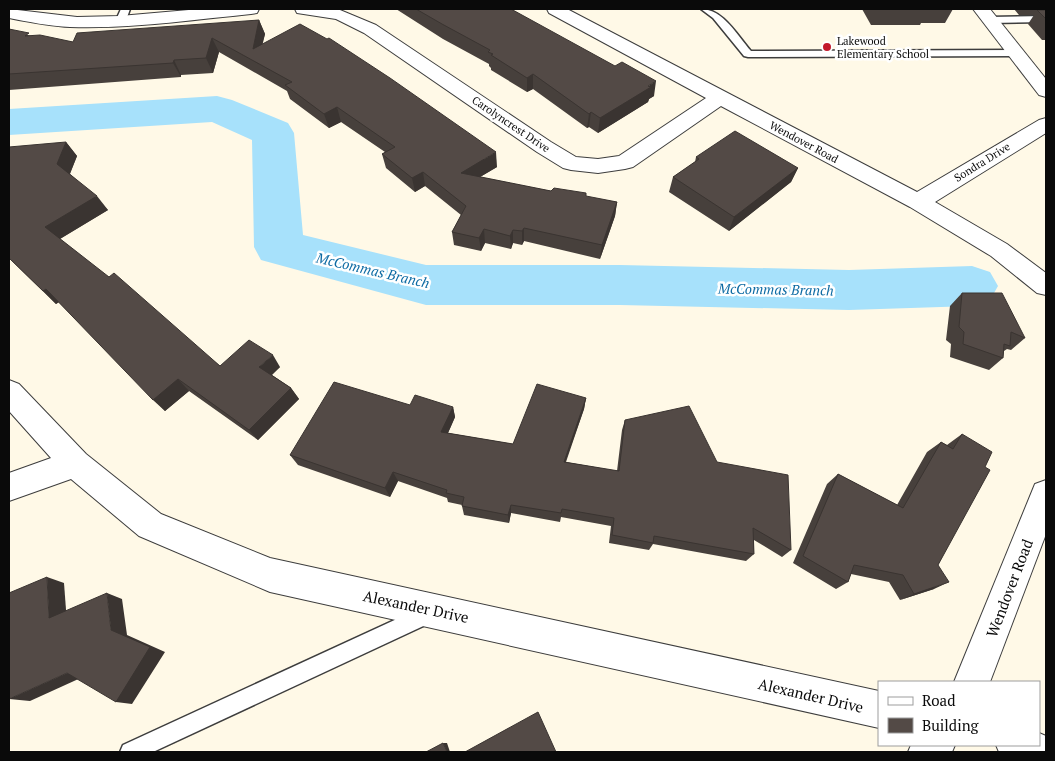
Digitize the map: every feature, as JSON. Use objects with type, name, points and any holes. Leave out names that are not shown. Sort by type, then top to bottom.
[{"type":"street","points":[[9,13],[43,20],[76,22],[123,15],[251,9]]},
{"type":"street","name":"Carolyncrest Drive","points":[[304,9],[340,15],[370,29],[544,147],[571,163],[598,166],[625,162],[720,98]]},
{"type":"street","name":"Wendover Road","points":[[555,9],[918,202],[999,250],[1046,286]]},
{"type":"street","points":[[986,14],[1046,91]]},
{"type":"street","name":"Sondra Drive","points":[[918,202],[1043,130]]},
{"type":"street","name":"Alexander Drive","points":[[9,392],[75,464],[150,525],[270,575],[436,610],[878,710]]},
{"type":"street","points":[[9,487],[75,464]]},
{"type":"street","name":"Wendover Road","points":[[972,681],[1046,494]]},
{"type":"street","points":[[1018,746],[1038,752]]},
{"type":"lane","points":[[705,9],[725,26],[748,54],[1017,53]]},
{"type":"lane","points":[[986,14],[1046,19]]},
{"type":"lane","points":[[130,752],[436,610]]},
{"type":"building","points":[[416,9],[511,9],[615,66],[622,62],[656,81],[648,86],[651,87],[600,118],[591,112],[589,114],[533,74],[527,78],[491,55],[493,54],[488,52],[490,50]]},
{"type":"building","points":[[1037,10],[1046,10],[1046,19]]},
{"type":"building","points":[[259,20],[253,49],[300,24],[327,39],[329,38],[496,152],[461,173],[551,191],[554,188],[586,193],[586,196],[617,202],[602,245],[524,228],[522,231],[513,230],[510,236],[484,229],[479,238],[452,232],[466,206],[423,172],[412,178],[382,154],[395,147],[337,107],[324,114],[285,85],[292,82],[212,38],[206,58],[174,60],[173,63],[9,74],[9,29],[29,33],[25,36],[40,35],[73,42],[77,33]]},
{"type":"building","points":[[735,131],[798,168],[734,217],[673,177],[699,159],[696,157]]},
{"type":"building","points":[[66,142],[57,164],[97,196],[45,227],[109,277],[114,273],[220,366],[249,340],[273,355],[259,367],[291,388],[249,430],[178,379],[153,400],[46,289],[43,291],[9,258],[9,147]]},
{"type":"building","points":[[962,293],[1002,293],[1025,338],[1011,332],[1010,346],[1004,344],[1003,358],[963,344],[964,332],[959,327]]},
{"type":"building","points":[[334,382],[410,405],[415,395],[453,407],[441,432],[513,444],[537,384],[586,398],[564,462],[619,471],[625,420],[689,406],[717,462],[788,475],[791,550],[753,528],[754,554],[654,536],[653,543],[612,535],[614,518],[562,509],[561,513],[511,505],[508,515],[462,506],[464,497],[446,493],[447,490],[393,472],[385,488],[290,455]]},
{"type":"building","points":[[962,434],[992,452],[985,467],[990,470],[938,565],[949,582],[914,594],[903,575],[854,565],[848,582],[803,556],[838,474],[903,508],[941,442],[953,449]]},
{"type":"building","points":[[47,577],[49,618],[107,593],[111,630],[150,647],[116,702],[67,673],[9,699],[9,593]]},
{"type":"building","points":[[538,712],[556,752],[465,752]]},
{"type":"building","points":[[443,743],[447,752],[426,752]]},
{"type":"waterway","name":"McCommas Branch","points":[[9,122],[217,109],[273,133],[279,247],[426,285],[620,285],[849,290],[972,286]]},
{"type":"place","name":"Lakewood Elementary School","points":[[827,47]]}]
